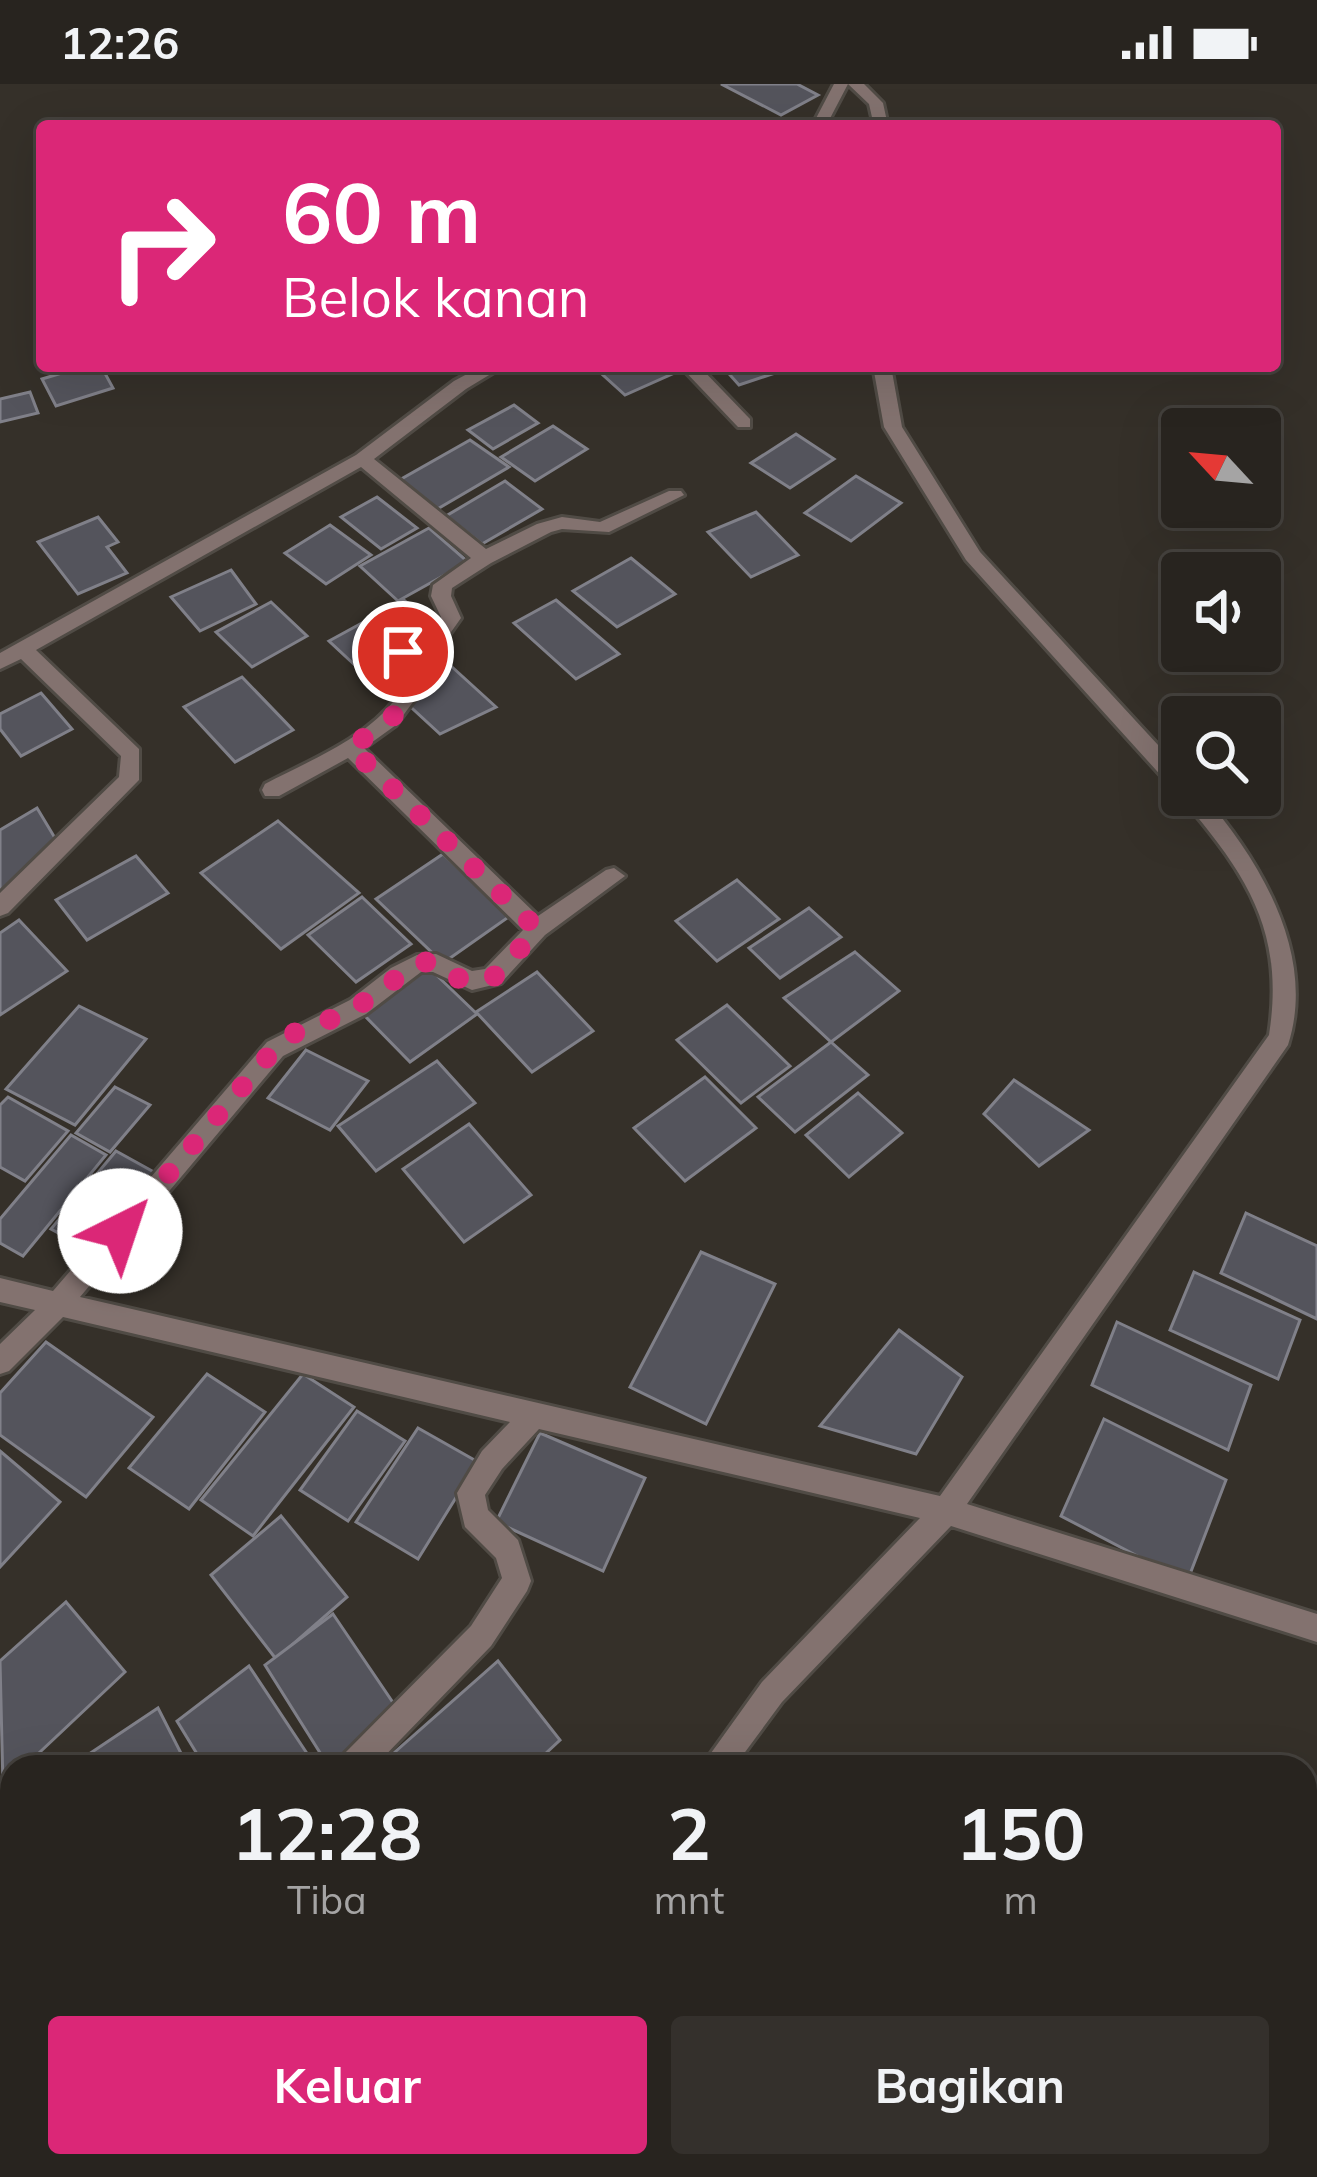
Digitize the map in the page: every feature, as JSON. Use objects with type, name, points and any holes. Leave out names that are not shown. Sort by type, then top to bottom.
[{"type":"street","points":[[822,120],[842,84]]},
{"type":"street","points":[[855,84],[876,103],[880,120]]},
{"type":"street","points":[[0,662],[362,459],[484,372]]},
{"type":"street","points":[[695,372],[744,423]]},
{"type":"street","points":[[883,372],[893,427],[973,556],[1161,762]]},
{"type":"street","points":[[362,459],[484,558]]},
{"type":"street","points":[[272,790],[350,747],[390,721],[404,705],[406,698],[389,674],[390,664],[451,618],[441,596],[443,585],[544,528],[562,523],[602,528],[676,495]]},
{"type":"street","points":[[0,907],[129,780],[132,754],[23,650]]},
{"type":"street","points":[[350,747],[537,929]]},
{"type":"street","points":[[725,1755],[772,1692],[946,1511],[1280,1038],[1289,997],[1283,934],[1239,848],[1210,816]]},
{"type":"street","points":[[0,1362],[58,1304],[286,1040],[350,1012],[419,962],[435,962],[461,980],[480,982],[497,975],[537,929],[614,876]]},
{"type":"street","points":[[0,1290],[946,1511],[1317,1628]]},
{"type":"street","points":[[365,1755],[481,1636],[518,1581],[508,1550],[476,1517],[472,1493],[492,1460],[533,1416]]},
{"type":"building","points":[[721,84],[797,84],[818,95],[781,115]]},
{"type":"building","points":[[65,372],[104,372],[113,388],[56,406],[42,379]]},
{"type":"building","points":[[600,372],[672,374],[625,395]]},
{"type":"building","points":[[727,372],[778,372],[739,385]]},
{"type":"building","points":[[30,392],[38,413],[0,422],[0,399]]},
{"type":"building","points":[[514,405],[538,423],[493,449],[468,430]]},
{"type":"building","points":[[553,426],[587,449],[535,481],[501,457]]},
{"type":"building","points":[[796,434],[834,459],[790,488],[751,463]]},
{"type":"building","points":[[470,440],[509,467],[434,511],[396,482]]},
{"type":"building","points":[[856,476],[901,503],[851,541],[805,513]]},
{"type":"building","points":[[505,481],[542,509],[482,544],[446,516]]},
{"type":"building","points":[[377,497],[417,528],[381,549],[341,517]]},
{"type":"building","points":[[756,512],[798,555],[751,577],[708,532]]},
{"type":"building","points":[[98,517],[118,542],[107,547],[127,573],[78,594],[38,542]]},
{"type":"building","points":[[330,525],[371,555],[326,584],[285,553]]},
{"type":"building","points":[[429,528],[468,562],[398,601],[360,566]]},
{"type":"building","points":[[631,558],[675,594],[617,627],[573,591]]},
{"type":"building","points":[[231,570],[256,604],[200,631],[171,597]]},
{"type":"building","points":[[404,600],[434,627],[359,669],[329,641]]},
{"type":"building","points":[[556,600],[619,654],[576,679],[514,623]]},
{"type":"building","points":[[271,602],[307,636],[252,667],[216,632]]},
{"type":"building","points":[[440,656],[496,707],[440,734],[388,686]]},
{"type":"building","points":[[242,677],[293,730],[235,762],[184,707]]},
{"type":"building","points":[[41,693],[72,729],[21,756],[0,729],[0,714]]},
{"type":"building","points":[[37,808],[61,848],[0,891],[0,830]]},
{"type":"building","points":[[278,821],[359,893],[281,949],[201,873]]},
{"type":"building","points":[[443,854],[510,916],[443,963],[376,899]]},
{"type":"building","points":[[136,856],[168,893],[87,940],[56,900]]},
{"type":"building","points":[[737,880],[779,919],[717,961],[676,921]]},
{"type":"building","points":[[362,897],[411,944],[356,982],[308,935]]},
{"type":"building","points":[[809,908],[841,937],[780,978],[749,948]]},
{"type":"building","points":[[19,920],[67,971],[0,1015],[0,933]]},
{"type":"building","points":[[855,952],[899,991],[831,1042],[784,998]]},
{"type":"building","points":[[427,966],[477,1014],[410,1062],[361,1012]]},
{"type":"building","points":[[537,972],[593,1031],[532,1072],[476,1012]]},
{"type":"building","points":[[727,1005],[790,1066],[741,1103],[677,1040]]},
{"type":"building","points":[[79,1006],[146,1039],[75,1125],[6,1089]]},
{"type":"building","points":[[831,1042],[868,1075],[795,1132],[758,1097]]},
{"type":"building","points":[[306,1050],[368,1081],[330,1130],[268,1098]]},
{"type":"building","points":[[437,1061],[475,1103],[376,1171],[338,1126]]},
{"type":"building","points":[[705,1077],[756,1128],[685,1181],[634,1128]]},
{"type":"building","points":[[1014,1080],[1089,1130],[1039,1166],[984,1114]]},
{"type":"building","points":[[115,1087],[150,1105],[110,1152],[76,1133]]},
{"type":"building","points":[[858,1093],[902,1133],[849,1177],[806,1135]]},
{"type":"building","points":[[8,1097],[68,1131],[25,1181],[0,1167],[0,1105]]},
{"type":"building","points":[[469,1124],[531,1195],[464,1242],[403,1169]]},
{"type":"building","points":[[71,1135],[106,1155],[23,1256],[0,1243],[0,1219]]},
{"type":"building","points":[[116,1151],[161,1176],[97,1254],[51,1229]]},
{"type":"building","points":[[1246,1213],[1317,1246],[1317,1319],[1221,1273]]},
{"type":"building","points":[[701,1252],[775,1284],[706,1424],[630,1387]]},
{"type":"building","points":[[1194,1272],[1300,1320],[1278,1379],[1170,1330]]},
{"type":"building","points":[[1117,1322],[1251,1385],[1228,1450],[1092,1385]]},
{"type":"building","points":[[899,1330],[962,1377],[916,1454],[820,1426]]},
{"type":"building","points":[[46,1342],[153,1417],[86,1497],[0,1435],[0,1393]]},
{"type":"building","points":[[207,1374],[265,1412],[189,1509],[129,1468]]},
{"type":"building","points":[[303,1374],[354,1407],[253,1536],[201,1500]]},
{"type":"building","points":[[357,1411],[405,1441],[348,1521],[300,1490]]},
{"type":"building","points":[[1104,1419],[1226,1480],[1187,1582],[1061,1516]]},
{"type":"building","points":[[418,1428],[478,1462],[418,1559],[356,1522]]},
{"type":"building","points":[[540,1433],[645,1478],[603,1571],[496,1522]]},
{"type":"building","points":[[0,1451],[60,1502],[0,1567]]},
{"type":"building","points":[[281,1516],[347,1597],[276,1659],[211,1575]]},
{"type":"building","points":[[66,1602],[125,1672],[37,1755],[2,1755],[0,1661]]},
{"type":"building","points":[[333,1614],[400,1713],[345,1755],[321,1755],[265,1665]]},
{"type":"building","points":[[498,1661],[560,1740],[544,1755],[392,1755]]},
{"type":"building","points":[[249,1666],[308,1755],[198,1755],[177,1721]]},
{"type":"building","points":[[158,1708],[182,1755],[88,1755]]},
{"type":"route","points":[[120,1231],[275,1048],[296,1032],[350,1012],[419,962],[435,962],[461,980],[480,982],[497,975],[537,929],[350,747],[390,721],[404,705],[406,698],[389,674],[390,664],[403,652]]}]
